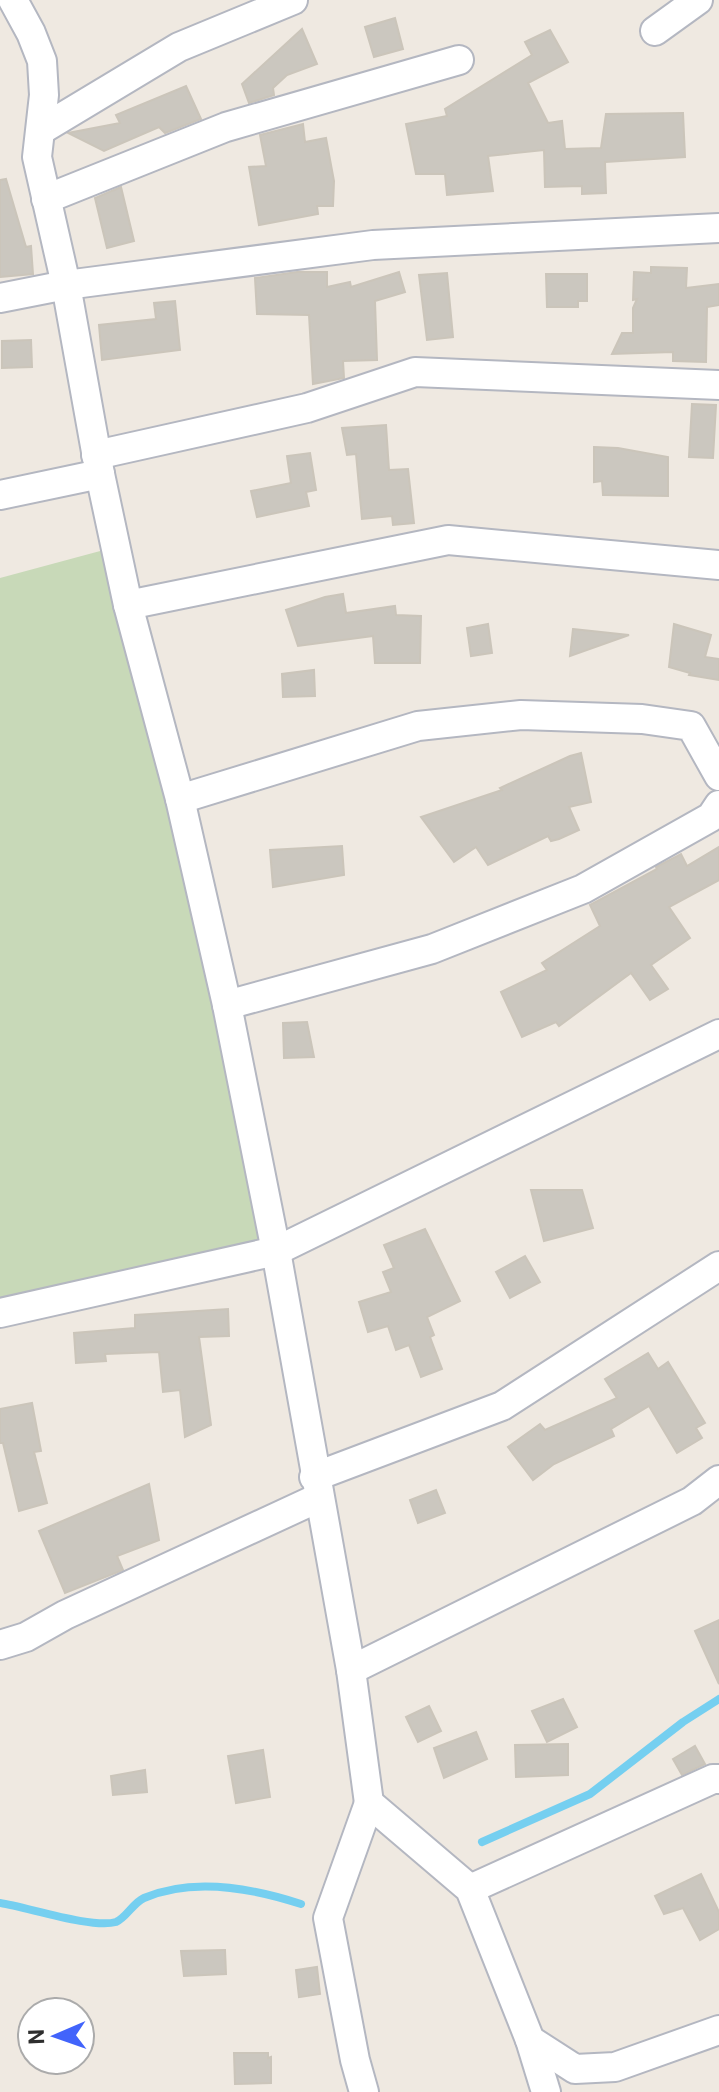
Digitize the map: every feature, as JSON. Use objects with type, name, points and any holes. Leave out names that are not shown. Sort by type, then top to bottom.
[{"type":"street","points":[[13,0],[42,61],[44,95],[37,157],[66,285],[98,464],[128,605],[180,799],[227,1005],[276,1251],[351,1670],[369,1803],[328,1918],[364,2092]]},
{"type":"street","points":[[41,130],[179,47],[293,0]]},
{"type":"street","points":[[655,31],[698,0]]},
{"type":"street","points":[[46,199],[226,127],[459,60]]},
{"type":"street","points":[[0,298],[66,285],[373,245],[719,228]]},
{"type":"street","points":[[0,495],[98,464],[307,408],[415,372],[719,385]]},
{"type":"street","points":[[128,605],[448,540],[719,565]]},
{"type":"street","points":[[180,799],[418,726],[521,715],[642,719],[691,726],[719,776]]},
{"type":"street","points":[[227,1005],[432,949],[583,889],[711,817],[719,805]]},
{"type":"street","points":[[0,1313],[276,1251],[719,1034]]},
{"type":"street","points":[[0,1645],[26,1637],[316,1487],[502,1406],[719,1266]]},
{"type":"street","points":[[351,1670],[692,1501],[719,1480]]},
{"type":"street","points":[[470,1889],[713,1779],[719,1779]]},
{"type":"street","points":[[369,1803],[470,1889],[530,2040],[546,2092]]},
{"type":"street","points":[[530,2040],[575,2069],[615,2067],[719,2030]]},
{"type":"green space","points":[[115,547],[276,1251],[0,1313],[0,578]]},
{"type":"building","points":[[395,18],[403,49],[374,57],[365,27]]},
{"type":"building","points":[[302,29],[317,64],[287,75],[273,88],[274,95],[249,103],[242,84]]},
{"type":"building","points":[[550,30],[568,62],[528,83],[548,123],[562,121],[565,149],[601,148],[606,114],[683,113],[685,157],[605,162],[606,193],[582,194],[582,186],[545,187],[544,150],[488,156],[493,191],[447,195],[445,174],[416,174],[406,124],[447,116],[445,109],[532,55],[525,42]]},
{"type":"building","points":[[186,86],[201,119],[165,133],[159,127],[104,151],[68,133],[120,123],[116,115]]},
{"type":"building","points":[[303,124],[305,142],[326,138],[334,181],[333,206],[317,206],[318,214],[259,225],[249,167],[266,166],[260,135]]},
{"type":"building","points":[[6,179],[26,247],[31,246],[33,274],[0,277],[0,180]]},
{"type":"building","points":[[121,187],[134,241],[107,248],[95,198]]},
{"type":"building","points":[[651,267],[687,268],[686,288],[719,284],[719,305],[707,307],[706,362],[673,361],[673,352],[612,354],[622,333],[633,333],[633,308],[637,299],[633,300],[634,272],[651,273]]},
{"type":"building","points":[[297,272],[327,272],[327,287],[350,282],[351,287],[399,272],[405,292],[375,301],[377,360],[343,361],[344,378],[313,384],[309,315],[257,314],[255,278]]},
{"type":"building","points":[[447,273],[453,337],[427,340],[419,275]]},
{"type":"building","points":[[546,274],[587,274],[587,301],[578,301],[578,307],[547,307]]},
{"type":"building","points":[[175,301],[180,350],[102,360],[99,325],[156,319],[154,303]]},
{"type":"building","points":[[31,340],[32,367],[2,368],[2,341]]},
{"type":"building","points":[[692,404],[716,405],[713,458],[689,457]]},
{"type":"building","points":[[386,425],[389,470],[408,469],[414,523],[393,525],[392,516],[362,519],[356,454],[347,455],[342,428]]},
{"type":"building","points":[[594,447],[668,457],[668,496],[603,495],[602,481],[594,482]]},
{"type":"building","points":[[310,453],[316,490],[306,492],[309,506],[257,517],[251,491],[291,483],[287,456]]},
{"type":"building","points":[[343,594],[346,613],[395,606],[396,615],[421,616],[420,663],[375,663],[373,636],[298,646],[286,610]]},
{"type":"building","points":[[488,624],[492,653],[471,656],[467,628]]},
{"type":"building","points":[[674,624],[711,635],[705,657],[719,659],[719,680],[689,675],[669,667]]},
{"type":"building","points":[[573,629],[629,635],[570,656]]},
{"type":"building","points":[[314,670],[315,696],[283,697],[282,674]]},
{"type":"building","points":[[581,753],[591,802],[569,807],[579,830],[559,839],[551,841],[548,836],[488,865],[476,847],[454,862],[421,817],[502,790],[500,788]]},
{"type":"building","points":[[342,846],[344,875],[273,887],[270,850]]},
{"type":"building","points":[[719,847],[719,880],[669,907],[690,938],[651,965],[668,989],[650,1000],[631,973],[559,1026],[556,1022],[522,1037],[501,992],[547,970],[542,963],[600,926],[590,905],[681,854],[687,866]]},
{"type":"building","points":[[307,1022],[314,1057],[284,1058],[283,1023]]},
{"type":"building","points":[[531,1190],[582,1190],[593,1228],[544,1241]]},
{"type":"building","points":[[425,1229],[460,1301],[427,1317],[434,1335],[430,1337],[442,1369],[421,1377],[409,1345],[396,1350],[388,1326],[368,1332],[359,1302],[391,1292],[383,1272],[394,1268],[384,1245]]},
{"type":"building","points":[[525,1256],[540,1282],[510,1298],[496,1272]]},
{"type":"building","points":[[228,1309],[229,1336],[199,1337],[211,1425],[185,1437],[180,1390],[163,1392],[159,1352],[105,1354],[106,1361],[76,1363],[74,1333],[135,1328],[135,1315]]},
{"type":"building","points":[[648,1353],[658,1369],[668,1362],[705,1423],[696,1428],[702,1438],[677,1453],[649,1406],[611,1429],[614,1436],[554,1464],[533,1480],[508,1447],[540,1424],[545,1430],[617,1398],[605,1379]]},
{"type":"building","points":[[32,1403],[41,1451],[34,1452],[47,1503],[19,1511],[3,1443],[0,1443],[0,1409]]},
{"type":"building","points":[[149,1484],[159,1540],[117,1556],[123,1570],[65,1593],[39,1531]]},
{"type":"building","points":[[436,1490],[445,1513],[418,1523],[410,1500]]},
{"type":"building","points":[[719,1620],[719,1684],[695,1631]]},
{"type":"building","points":[[563,1699],[577,1727],[547,1742],[532,1711]]},
{"type":"building","points":[[429,1706],[441,1731],[418,1742],[406,1717]]},
{"type":"building","points":[[476,1732],[487,1759],[444,1778],[434,1748]]},
{"type":"building","points":[[568,1744],[568,1775],[516,1777],[515,1745]]},
{"type":"building","points":[[695,1746],[705,1764],[682,1775],[673,1759]]},
{"type":"building","points":[[263,1750],[270,1797],[236,1803],[228,1756]]},
{"type":"building","points":[[145,1770],[147,1792],[113,1795],[111,1776]]},
{"type":"building","points":[[701,1874],[719,1912],[719,1929],[700,1940],[683,1908],[664,1914],[655,1896]]},
{"type":"building","points":[[225,1950],[226,1974],[184,1976],[181,1951]]},
{"type":"building","points":[[317,1967],[320,1994],[299,1997],[296,1970]]},
{"type":"building","points":[[234,2053],[268,2053],[268,2058],[271,2057],[271,2083],[235,2084]]},
{"type":"waterway","points":[[482,1842],[590,1794],[683,1722],[719,1699]]},
{"type":"waterway","points":[[0,1903],[92,1923],[116,1922],[144,1898],[202,1886],[263,1893],[301,1904]]}]
